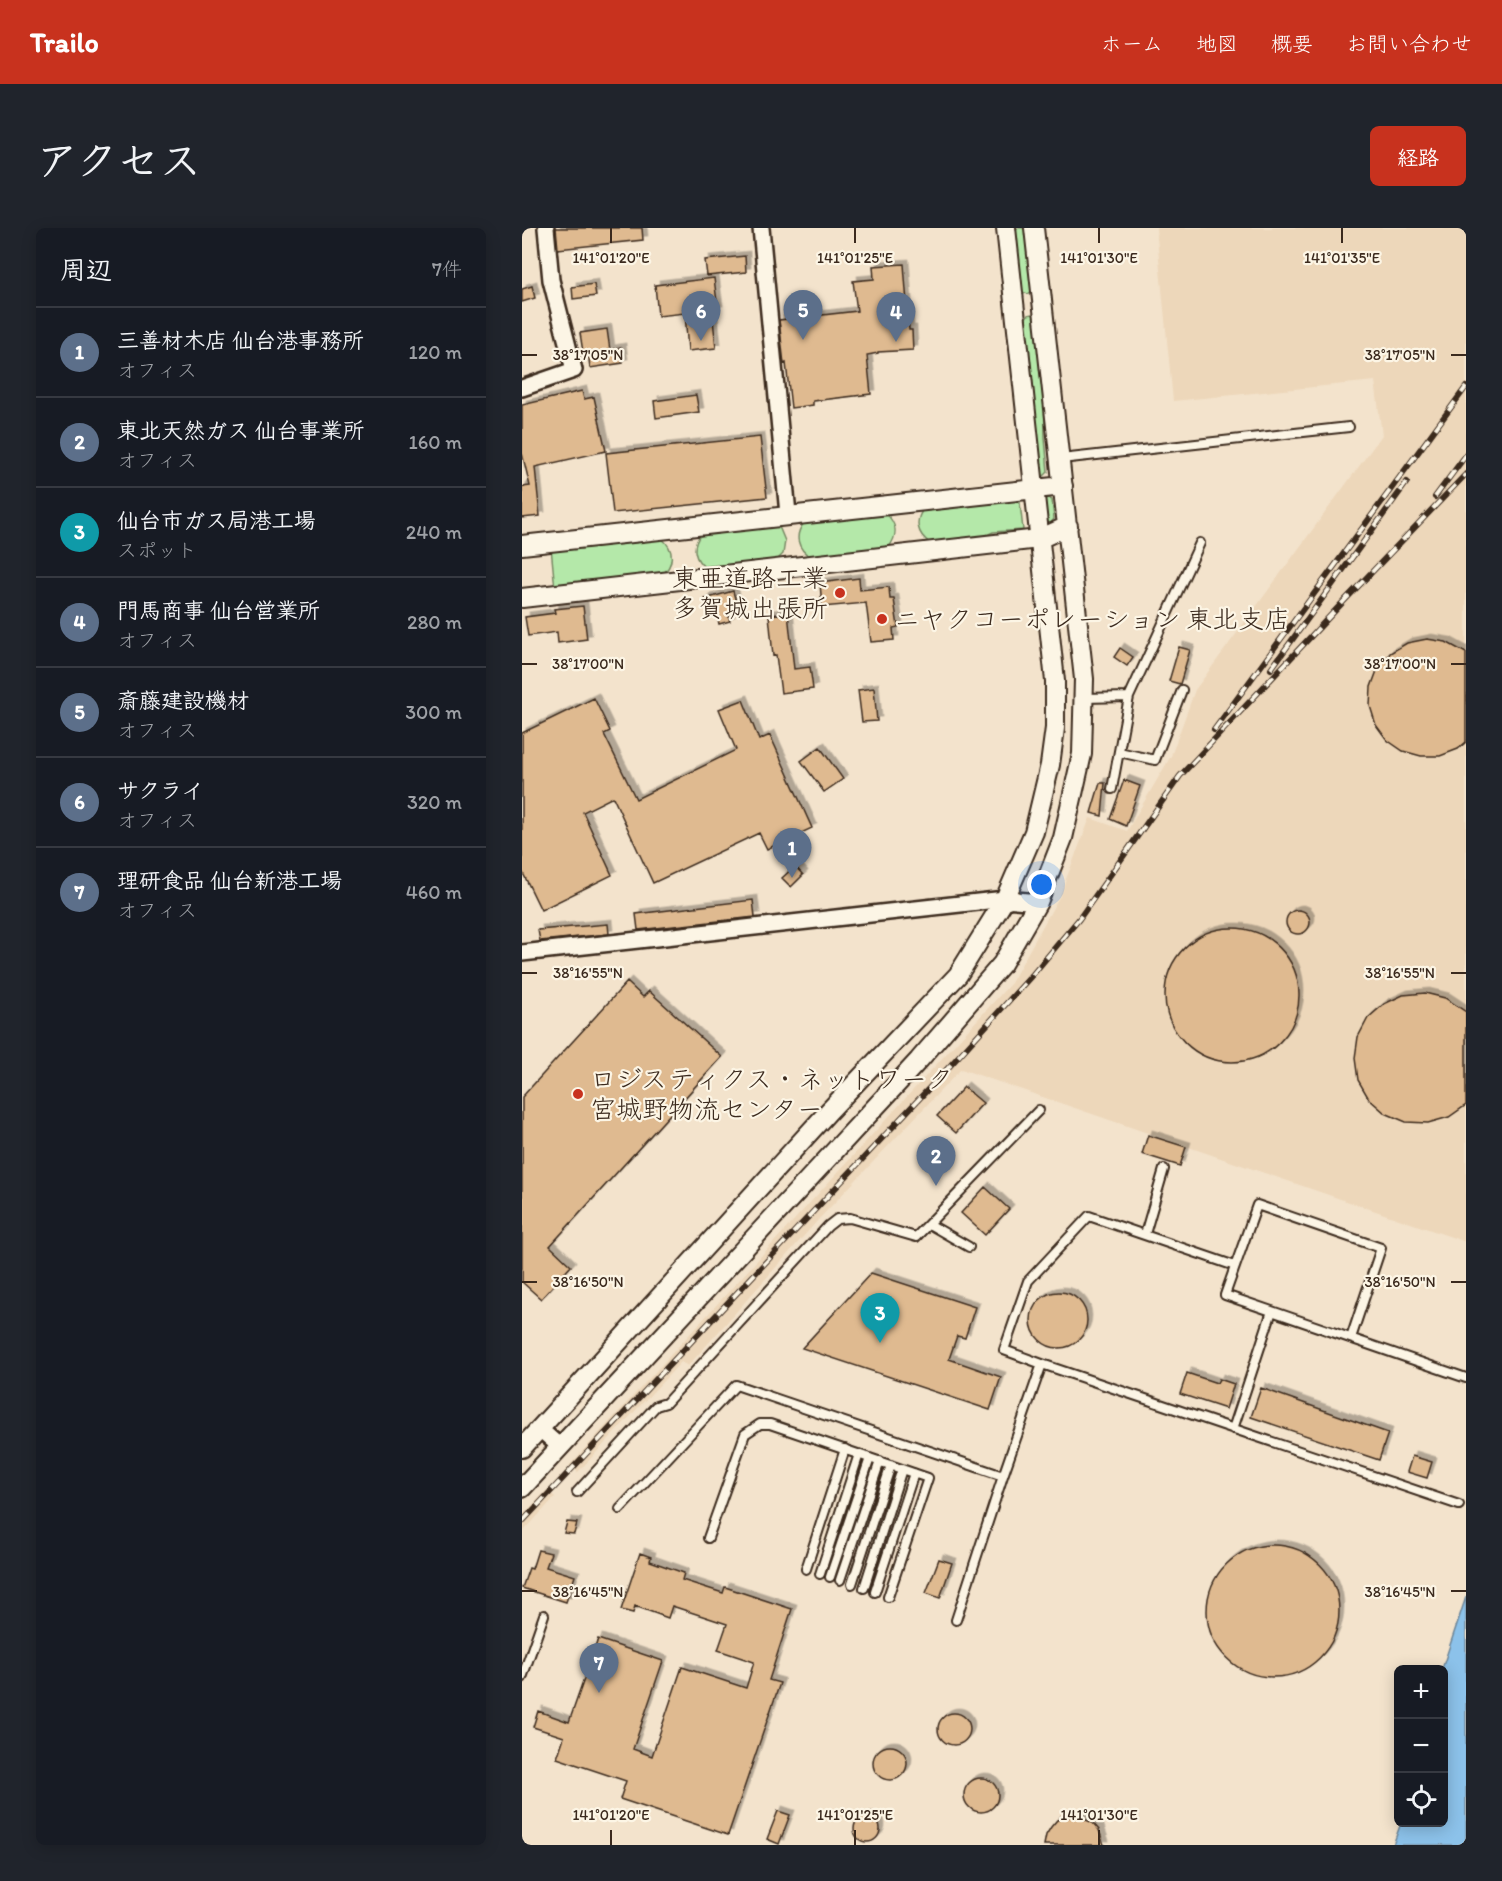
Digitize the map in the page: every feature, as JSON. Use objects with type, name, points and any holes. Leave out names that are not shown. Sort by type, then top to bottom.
[{"type":"street","points":[[522,388],[574,370],[551,280],[546,228]]},
{"type":"street","points":[[761,228],[788,514]]},
{"type":"street","points":[[522,1448],[834,1105],[958,975],[1005,900],[1034,832],[1050,765],[1055,728],[1055,681],[1006,228]]},
{"type":"street","points":[[522,1488],[919,1060],[1002,964],[1038,902],[1063,838],[1077,784],[1082,754],[1084,679],[1034,228]]},
{"type":"street","points":[[522,545],[788,514],[1063,486]]},
{"type":"street","points":[[522,598],[1039,539],[1068,526]]},
{"type":"street","points":[[522,953],[1005,900],[1038,902]]},
{"type":"street","points":[[540,1429],[559,1446]]},
{"type":"lane","points":[[1061,459],[1349,427]]},
{"type":"lane","points":[[1112,789],[1129,697],[1200,543]]},
{"type":"lane","points":[[1119,752],[1155,760],[1182,690]]},
{"type":"lane","points":[[1084,698],[1129,697]]},
{"type":"lane","points":[[577,1492],[656,1406],[666,1403],[828,1226],[837,1219],[850,1218],[916,1237],[1039,1110]]},
{"type":"lane","points":[[1144,1234],[1164,1169]]},
{"type":"lane","points":[[1351,1338],[1381,1248],[1257,1205],[1225,1295],[1466,1378]]},
{"type":"lane","points":[[1235,1266],[1089,1216],[1028,1281],[1005,1350],[1460,1505]]},
{"type":"lane","points":[[929,1224],[969,1247]]},
{"type":"lane","points":[[1233,1429],[1272,1311]]},
{"type":"lane","points":[[956,1620],[1042,1364]]},
{"type":"lane","points":[[620,1509],[736,1385],[1004,1476]]},
{"type":"lane","points":[[708,1538],[745,1434],[760,1424],[770,1424],[928,1478],[888,1597]]},
{"type":"lane","points":[[806,1569],[845,1449]]},
{"type":"lane","points":[[820,1574],[859,1454]]},
{"type":"lane","points":[[830,1577],[870,1458]]},
{"type":"lane","points":[[840,1580],[880,1461]]},
{"type":"lane","points":[[852,1584],[891,1465]]},
{"type":"lane","points":[[864,1588],[902,1469]]},
{"type":"lane","points":[[875,1592],[915,1473]]},
{"type":"lane","points":[[522,1678],[544,1615]]},
{"type":"shaded area","points":[[1156,228],[1466,228],[1466,1242],[961,1069],[819,1219],[688,1366],[681,1362],[578,1472],[569,1466],[1011,983],[1059,897],[1090,818],[1127,831],[1171,756],[1195,690],[1382,435],[1375,381],[1173,401]]},
{"type":"shaded area","points":[[547,1490],[555,1497],[522,1533],[522,1516]]},
{"type":"green space","points":[[1013,228],[1027,228],[1033,290],[1028,294],[1022,292]]},
{"type":"green space","points":[[1032,314],[1036,317],[1044,386],[1048,472],[1044,476],[1041,476],[1024,320]]},
{"type":"green space","points":[[1019,494],[1023,530],[993,532],[974,541],[930,543],[922,536],[918,527],[924,508]]},
{"type":"green space","points":[[1046,497],[1052,500],[1054,519],[1050,524],[1046,521],[1044,499]]},
{"type":"green space","points":[[885,513],[895,529],[894,538],[889,547],[811,557],[806,554],[798,542],[799,532],[804,523]]},
{"type":"green space","points":[[774,525],[780,529],[785,541],[783,554],[773,562],[707,569],[699,562],[695,553],[701,534]]},
{"type":"green space","points":[[661,538],[669,547],[671,562],[660,576],[555,589],[551,547]]},
{"type":"water","points":[[1466,1597],[1466,1845],[1393,1845],[1400,1827],[1448,1827],[1448,1665],[1443,1665]]},
{"type":"building","points":[[556,228],[642,228],[643,240],[558,249]]},
{"type":"building","points":[[745,256],[746,272],[707,276],[705,260]]},
{"type":"building","points":[[904,264],[909,330],[912,330],[913,350],[867,355],[871,394],[813,401],[813,405],[791,408],[779,320],[857,311],[853,281],[874,279],[873,266]]},
{"type":"building","points":[[714,278],[718,310],[712,310],[716,348],[688,351],[685,313],[658,316],[655,285]]},
{"type":"building","points":[[594,284],[596,296],[573,299],[572,287]]},
{"type":"building","points":[[532,286],[535,298],[522,302],[522,289]]},
{"type":"building","points":[[607,329],[610,350],[621,348],[623,363],[590,368],[588,351],[583,352],[580,333]]},
{"type":"building","points":[[582,391],[584,399],[594,397],[606,451],[535,467],[540,516],[522,518],[522,487],[530,486],[522,453],[522,405]]},
{"type":"building","points":[[696,395],[699,412],[656,418],[654,401]]},
{"type":"building","points":[[760,437],[767,497],[613,513],[606,453]]},
{"type":"building","points":[[859,578],[860,590],[889,587],[890,599],[894,599],[898,627],[893,628],[894,640],[871,642],[866,603],[822,607],[820,583]]},
{"type":"building","points":[[733,591],[738,610],[728,613],[730,621],[719,624],[716,612],[709,614],[705,599]]},
{"type":"building","points":[[583,606],[587,639],[558,643],[557,632],[528,636],[525,617],[555,613],[554,609]]},
{"type":"building","points":[[788,613],[794,669],[810,667],[813,689],[781,693],[776,655],[773,656],[769,615]]},
{"type":"building","points":[[1427,639],[1446,642],[1466,653],[1466,742],[1458,749],[1440,756],[1421,756],[1403,751],[1387,740],[1376,725],[1370,706],[1371,687],[1378,668],[1390,653],[1407,643]]},
{"type":"building","points":[[1179,647],[1190,650],[1180,684],[1169,681]]},
{"type":"building","points":[[1120,648],[1133,657],[1127,666],[1114,657]]},
{"type":"building","points":[[874,688],[877,721],[862,722],[858,690]]},
{"type":"building","points":[[594,698],[610,731],[604,734],[636,799],[736,750],[719,709],[743,700],[759,740],[770,735],[812,828],[767,849],[759,833],[653,883],[613,797],[583,812],[612,875],[541,910],[522,871],[522,733]]},
{"type":"building","points":[[820,747],[843,779],[824,792],[801,761]]},
{"type":"building","points":[[1124,780],[1140,786],[1126,826],[1110,819]]},
{"type":"building","points":[[1100,783],[1105,783],[1102,816],[1091,813]]},
{"type":"building","points":[[795,866],[803,875],[791,887],[782,878]]},
{"type":"building","points":[[753,900],[755,917],[638,930],[636,914]]},
{"type":"building","points":[[1293,910],[1303,910],[1310,917],[1310,927],[1303,934],[1293,934],[1286,927],[1286,917]]},
{"type":"building","points":[[608,924],[609,934],[540,941],[538,930]]},
{"type":"building","points":[[1232,928],[1258,933],[1279,948],[1294,969],[1299,995],[1294,1021],[1279,1042],[1258,1057],[1232,1062],[1206,1057],[1185,1042],[1170,1021],[1165,995],[1170,969],[1185,948],[1206,933]]},
{"type":"building","points":[[627,982],[643,997],[649,991],[722,1057],[550,1246],[571,1266],[541,1299],[522,1282],[522,1097]]},
{"type":"building","points":[[1425,993],[1445,998],[1466,1012],[1466,1105],[1449,1117],[1428,1123],[1406,1122],[1385,1113],[1369,1099],[1358,1080],[1355,1058],[1358,1037],[1368,1018],[1384,1004],[1403,995]]},
{"type":"building","points":[[964,1087],[983,1103],[956,1133],[937,1116]]},
{"type":"building","points":[[1148,1135],[1186,1147],[1180,1166],[1142,1154]]},
{"type":"building","points":[[985,1187],[1009,1209],[985,1235],[961,1213]]},
{"type":"building","points":[[871,1273],[975,1307],[965,1338],[957,1336],[949,1359],[1001,1377],[990,1410],[802,1348]]},
{"type":"building","points":[[1059,1292],[1070,1294],[1079,1300],[1085,1309],[1087,1320],[1085,1331],[1079,1340],[1070,1346],[1059,1348],[1048,1346],[1039,1340],[1033,1331],[1031,1320],[1033,1309],[1039,1300],[1048,1294]]},
{"type":"building","points":[[1187,1373],[1217,1383],[1219,1379],[1234,1384],[1226,1409],[1180,1394]]},
{"type":"building","points":[[1261,1388],[1388,1433],[1379,1460],[1251,1417]]},
{"type":"building","points":[[1412,1456],[1432,1462],[1427,1478],[1407,1472]]},
{"type":"building","points":[[567,1522],[577,1523],[574,1534],[564,1533]]},
{"type":"building","points":[[1273,1545],[1298,1550],[1320,1564],[1334,1586],[1339,1611],[1334,1636],[1320,1658],[1298,1672],[1273,1677],[1248,1672],[1226,1658],[1212,1636],[1207,1611],[1212,1586],[1226,1564],[1248,1550]]},
{"type":"building","points":[[538,1550],[551,1553],[546,1567],[575,1576],[566,1602],[522,1588],[529,1568],[532,1569]]},
{"type":"building","points":[[640,1553],[651,1557],[650,1561],[684,1573],[682,1580],[723,1593],[725,1587],[792,1609],[769,1680],[780,1683],[728,1835],[620,1799],[626,1781],[557,1758],[564,1737],[533,1727],[538,1711],[569,1722],[598,1639],[663,1661],[633,1749],[652,1756],[682,1667],[746,1688],[754,1662],[718,1650],[727,1624],[672,1606],[668,1618],[635,1606],[633,1613],[621,1610]]},
{"type":"building","points":[[939,1559],[952,1563],[940,1598],[926,1593]]},
{"type":"building","points":[[954,1713],[965,1718],[970,1729],[965,1740],[954,1745],[943,1740],[938,1729],[943,1718]]},
{"type":"building","points":[[890,1746],[902,1751],[907,1763],[902,1775],[890,1780],[878,1775],[873,1763],[878,1751]]},
{"type":"building","points":[[981,1778],[993,1783],[998,1795],[993,1807],[981,1812],[969,1807],[964,1795],[969,1783]]},
{"type":"building","points":[[778,1811],[790,1815],[779,1844],[767,1839]]},
{"type":"building","points":[[1075,1815],[1093,1823],[1099,1830],[1104,1845],[1044,1845],[1046,1835],[1057,1820]]},
{"type":"building","points":[[867,1816],[876,1820],[880,1829],[876,1838],[867,1842],[858,1838],[854,1829],[858,1820]]},
{"type":"railway","points":[[1214,730],[1466,387]]},
{"type":"railway","points":[[1435,497],[1466,455]]},
{"type":"railway","points":[[522,1522],[948,1068],[1033,974],[1079,919],[1180,776],[1466,474]]},
{"type":"railway","points":[[1271,669],[1407,482]]},
{"type":"place","name":"斎藤建設機材","points":[[803,340]]},
{"type":"place","name":"サクライ","points":[[701,341]]},
{"type":"place","name":"門馬商事 仙台営業所","points":[[896,342]]},
{"type":"place","name":"東亜道路工業 多賀城出張所","points":[[840,593]]},
{"type":"place","name":"ニヤクコーポレーション 東北支店","points":[[882,619]]},
{"type":"place","name":"三善材木店 仙台港事務所","points":[[792,878]]},
{"type":"place","name":"ロジスティクス・ネットワーク 宮城野物流センター","points":[[578,1094]]},
{"type":"place","name":"東北天然ガス 仙台事業所","points":[[936,1186]]},
{"type":"place","name":"仙台市ガス局港工場","points":[[880,1343]]},
{"type":"place","name":"理研食品 仙台新港工場","points":[[599,1693]]}]
